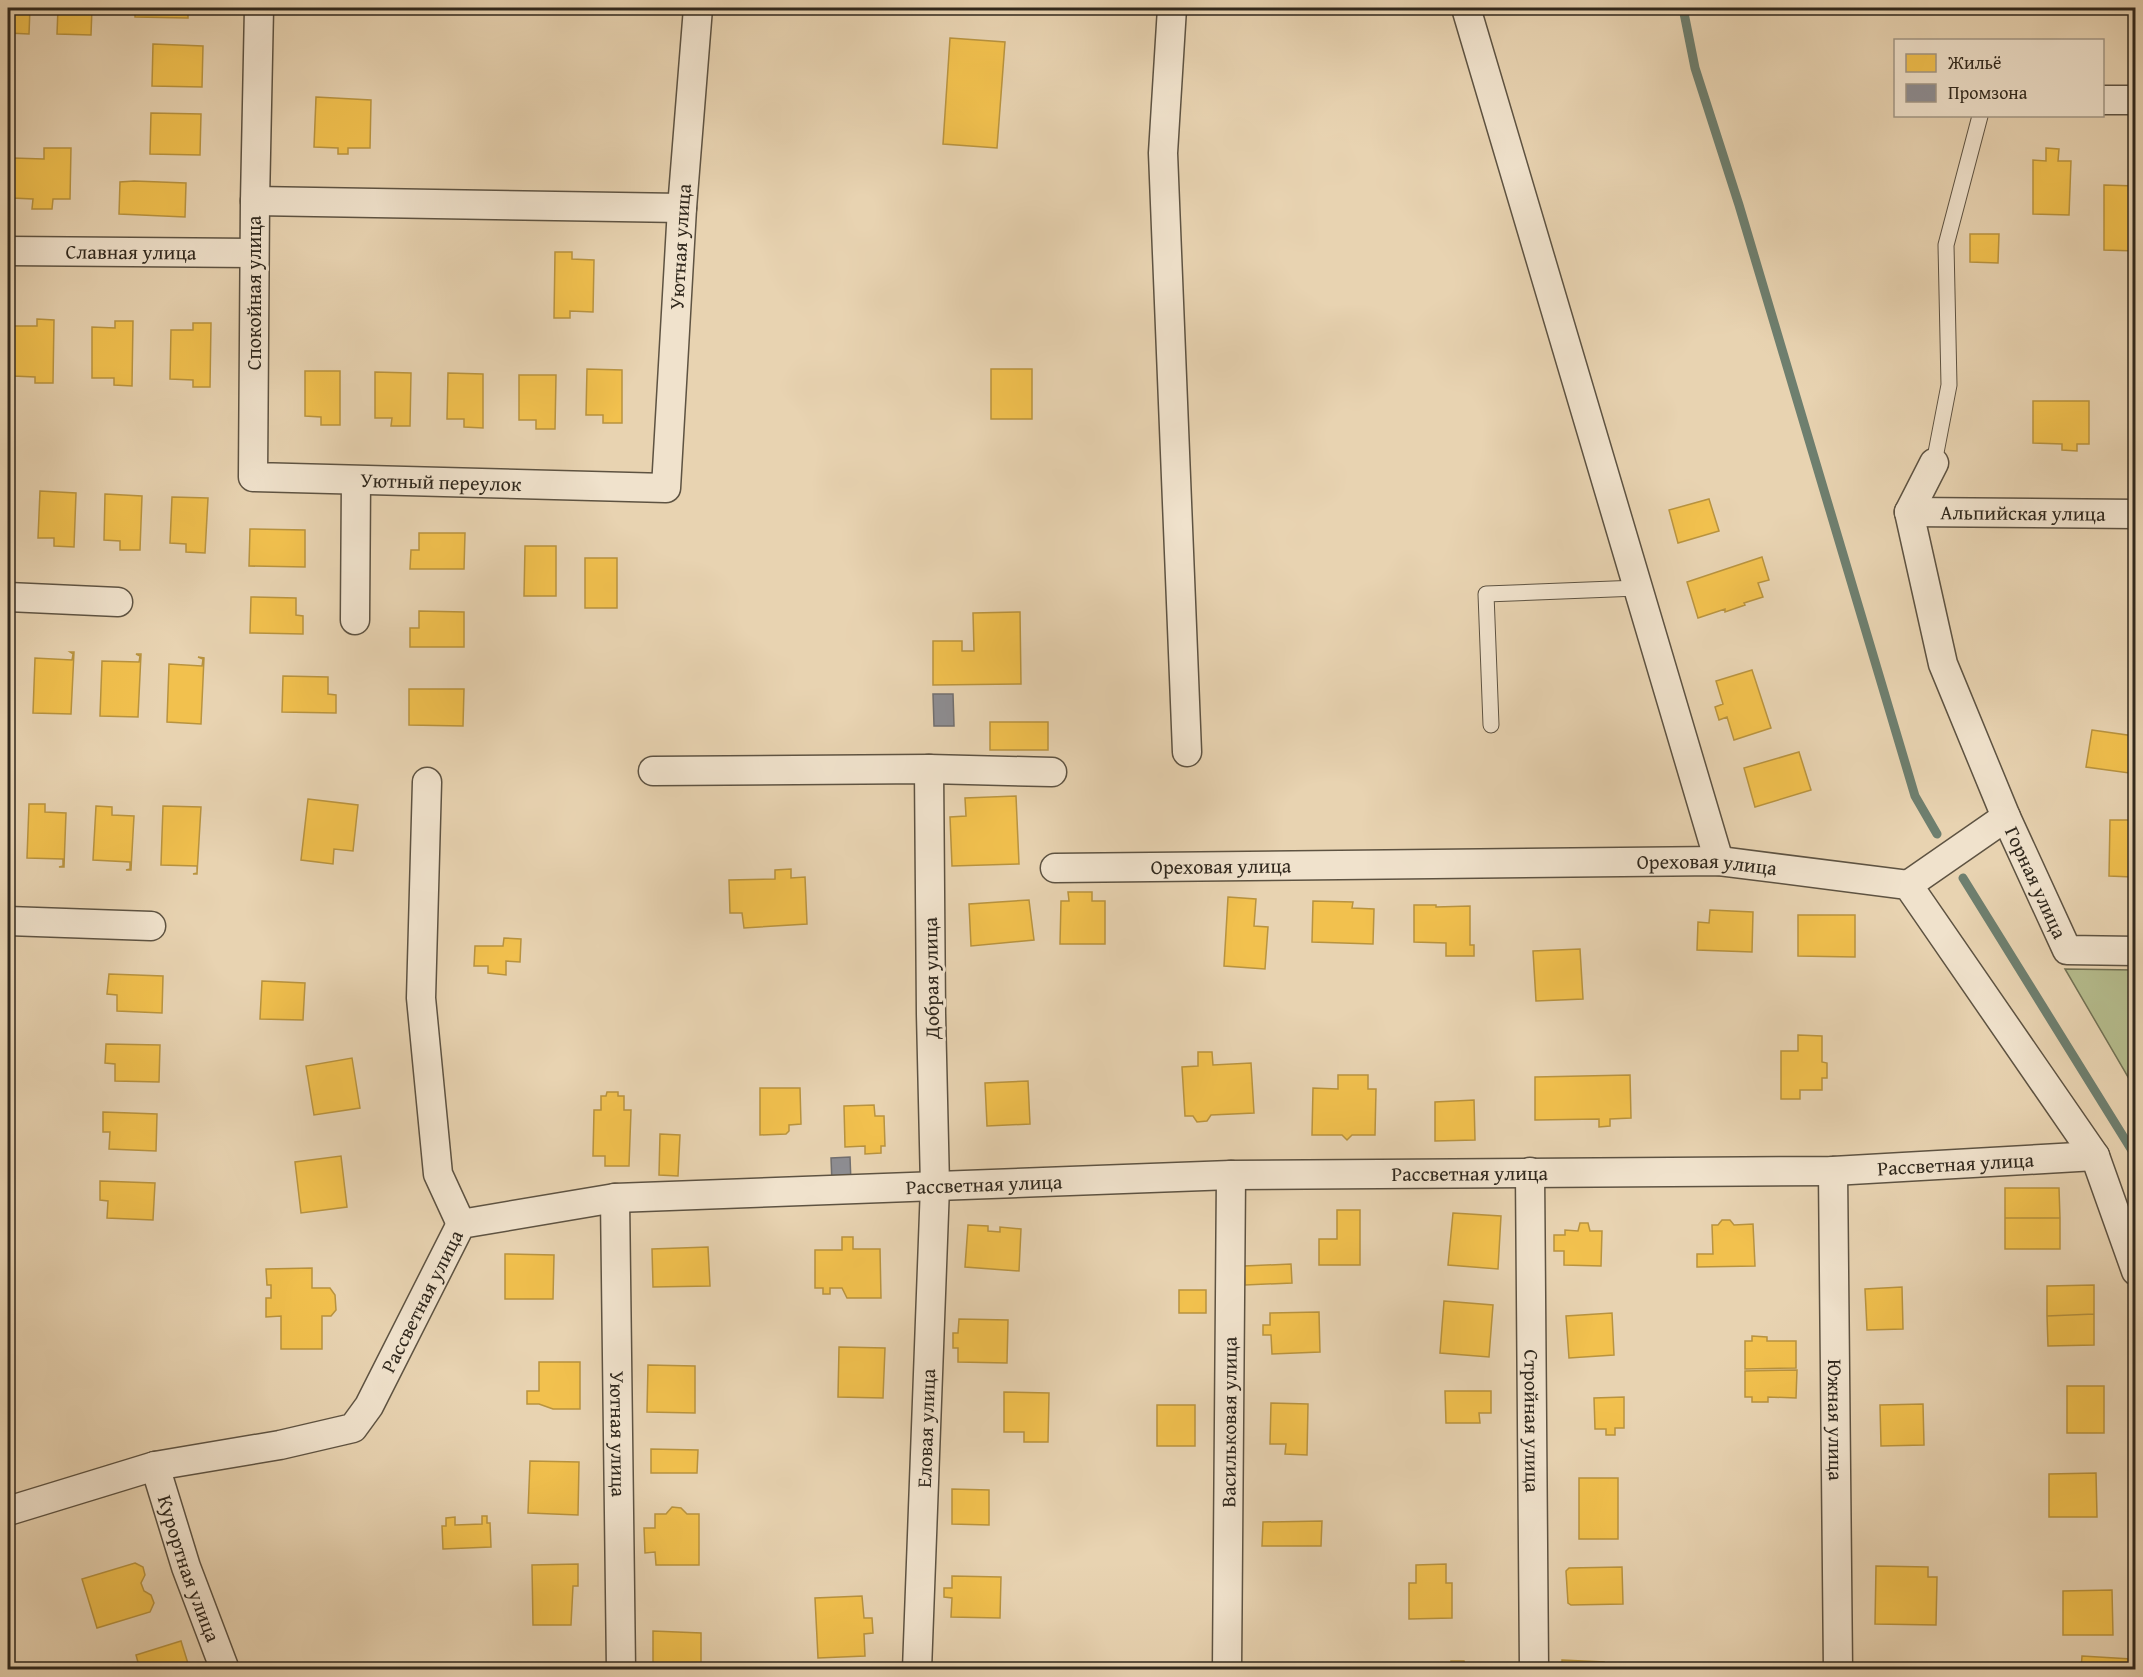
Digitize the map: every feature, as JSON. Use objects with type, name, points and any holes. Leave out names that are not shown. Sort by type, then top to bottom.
[{"type":"street","name":"Спокойная улица","points":[[259,8],[254,254],[254,477],[356,481]]},
{"type":"street","name":"Уютная улица","points":[[666,488],[682,208],[698,8]]},
{"type":"street","points":[[1172,8],[1163,153],[1187,752]]},
{"type":"street","points":[[1467,8],[1719,861]]},
{"type":"street","points":[[2104,100],[2136,100]]},
{"type":"street","points":[[255,201],[682,208]]},
{"type":"street","name":"Славная улица","points":[[8,251],[254,254]]},
{"type":"street","points":[[1934,463],[1909,512],[1943,664],[2006,817],[1908,885],[2094,1156],[2136,1271]]},
{"type":"street","name":"Уютный переулок","points":[[355,620],[356,481],[666,488]]},
{"type":"street","name":"Альпийская улица","points":[[1909,512],[2136,514]]},
{"type":"street","points":[[8,597],[118,602]]},
{"type":"street","points":[[653,771],[929,769],[1052,772]]},
{"type":"street","name":"Добрая улица","points":[[929,769],[935,1186]]},
{"type":"street","points":[[427,782],[422,998],[438,1174],[461,1224]]},
{"type":"street","name":"Горная улица","points":[[2006,817],[2067,950],[2136,951]]},
{"type":"street","name":"Ореховая улица","points":[[1055,868],[1719,861],[1908,885]]},
{"type":"street","points":[[8,921],[151,926]]},
{"type":"street","name":"Рассветная улица","points":[[8,1511],[154,1466],[280,1445],[353,1428],[369,1406],[461,1224],[615,1198],[1231,1175],[1833,1171],[2094,1156]]},
{"type":"street","name":"Южная улица","points":[[1833,1171],[1838,1670]]},
{"type":"street","name":"Стройная улица","points":[[1530,1172],[1534,1670]]},
{"type":"street","name":"Васильковая улица","points":[[1227,1670],[1231,1175]]},
{"type":"street","name":"Еловая улица","points":[[917,1670],[935,1186]]},
{"type":"street","name":"Уютная улица","points":[[615,1198],[621,1670]]},
{"type":"street","name":"Курортная улица","points":[[154,1466],[186,1567],[225,1670]]},
{"type":"lane","points":[[1934,463],[1949,385],[1946,245],[1980,117]]},
{"type":"lane","points":[[1491,725],[1486,594],[1638,588]]},
{"type":"green space","points":[[2065,969],[2135,970],[2135,1089]]},
{"type":"building: Жильё","points":[[8,8],[30,8],[29,34],[8,33]]},
{"type":"building: Жильё","points":[[58,8],[92,8],[91,35],[57,34]]},
{"type":"building: Жильё","points":[[135,8],[188,8],[188,18],[135,17]]},
{"type":"building: Жильё","points":[[950,38],[1005,42],[997,148],[943,144]]},
{"type":"building: Жильё","points":[[153,44],[203,46],[202,87],[152,86]]},
{"type":"building: Жильё","points":[[316,97],[371,100],[370,148],[348,148],[348,154],[338,154],[338,148],[314,147]]},
{"type":"building: Жильё","points":[[151,113],[201,114],[200,155],[150,154]]},
{"type":"building: Жильё","points":[[44,148],[71,148],[70,199],[53,199],[52,209],[32,209],[33,199],[12,198],[13,158],[44,159]]},
{"type":"building: Жильё","points":[[2046,148],[2059,149],[2058,161],[2071,161],[2069,215],[2033,214],[2033,160],[2046,161]]},
{"type":"building: Жильё","points":[[120,182],[186,183],[185,217],[119,214]]},
{"type":"building: Жильё","points":[[2104,185],[2136,186],[2136,251],[2104,250]]},
{"type":"building: Жильё","points":[[1970,234],[1999,234],[1998,263],[1970,262]]},
{"type":"building: Жильё","points":[[555,252],[572,252],[572,259],[594,260],[593,312],[570,311],[570,318],[554,318]]},
{"type":"building: Жильё","points":[[37,319],[54,320],[53,383],[35,383],[35,377],[13,376],[14,326],[37,326]]},
{"type":"building: Жильё","points":[[115,321],[133,321],[132,386],[114,385],[114,378],[92,378],[92,327],[115,328]]},
{"type":"building: Жильё","points":[[193,323],[211,323],[210,387],[193,387],[193,380],[170,379],[171,330],[193,330]]},
{"type":"building: Жильё","points":[[587,369],[622,370],[622,423],[603,423],[603,415],[586,415]]},
{"type":"building: Жильё","points":[[991,369],[1032,369],[1032,419],[991,419]]},
{"type":"building: Жильё","points":[[305,371],[340,371],[340,425],[321,425],[321,417],[305,416]]},
{"type":"building: Жильё","points":[[375,372],[411,373],[410,426],[391,426],[392,418],[375,418]]},
{"type":"building: Жильё","points":[[448,373],[483,374],[483,428],[464,427],[464,419],[447,419]]},
{"type":"building: Жильё","points":[[519,375],[556,375],[555,429],[536,429],[536,420],[519,420]]},
{"type":"building: Жильё","points":[[2033,401],[2089,401],[2089,444],[2077,444],[2077,451],[2062,450],[2062,444],[2033,443]]},
{"type":"building: Жильё","points":[[8,490],[11,490],[9,545],[8,545]]},
{"type":"building: Жильё","points":[[40,491],[76,493],[74,547],[54,546],[54,538],[38,538]]},
{"type":"building: Жильё","points":[[105,494],[142,496],[140,550],[120,550],[120,541],[104,540]]},
{"type":"building: Жильё","points":[[172,497],[208,498],[205,553],[186,552],[186,544],[170,543]]},
{"type":"building: Жильё","points":[[1709,499],[1719,531],[1678,543],[1669,510]]},
{"type":"building: Жильё","points":[[250,529],[305,530],[305,567],[249,566]]},
{"type":"building: Жильё","points":[[419,533],[465,533],[464,569],[410,569],[411,550],[419,550]]},
{"type":"building: Жильё","points":[[525,546],[556,546],[556,596],[524,596]]},
{"type":"building: Жильё","points":[[1762,557],[1769,580],[1758,583],[1763,597],[1725,612],[1725,609],[1698,618],[1687,582]]},
{"type":"building: Жильё","points":[[585,558],[617,558],[617,608],[585,608]]},
{"type":"building: Жильё","points":[[251,597],[296,598],[296,615],[303,616],[303,634],[250,633]]},
{"type":"building: Жильё","points":[[419,611],[464,612],[464,647],[410,647],[410,628],[419,628]]},
{"type":"building: Жильё","points":[[1020,612],[1021,684],[933,685],[933,641],[962,641],[962,651],[974,651],[973,613]]},
{"type":"building: Жильё","points":[[70,652],[74,652],[71,714],[33,713],[35,658],[72,660],[73,654]]},
{"type":"building: Жильё","points":[[136,654],[141,654],[138,717],[100,716],[102,661],[139,662],[140,656]]},
{"type":"building: Жильё","points":[[198,657],[204,658],[201,724],[167,722],[169,664],[202,666],[203,659]]},
{"type":"building: Жильё","points":[[1752,670],[1771,728],[1734,740],[1727,717],[1719,720],[1715,707],[1723,704],[1716,681]]},
{"type":"building: Жильё","points":[[283,676],[328,677],[328,694],[336,695],[336,713],[282,712]]},
{"type":"building: Жильё","points":[[409,689],[464,689],[463,726],[409,725]]},
{"type":"building: Жильё","points":[[990,722],[1048,722],[1048,750],[990,750]]},
{"type":"building: Жильё","points":[[2092,730],[2134,736],[2129,773],[2086,767]]},
{"type":"building: Жильё","points":[[1799,752],[1811,790],[1755,807],[1744,768]]},
{"type":"building: Жильё","points":[[1016,796],[1019,864],[952,866],[950,817],[966,816],[965,798]]},
{"type":"building: Жильё","points":[[308,799],[358,805],[353,851],[334,849],[333,864],[301,860]]},
{"type":"building: Жильё","points":[[29,804],[45,804],[45,812],[66,813],[64,867],[59,867],[63,866],[63,859],[27,858]]},
{"type":"building: Жильё","points":[[96,806],[112,807],[112,815],[134,816],[131,870],[126,870],[130,869],[130,862],[93,860]]},
{"type":"building: Жильё","points":[[163,806],[201,807],[197,874],[193,874],[197,873],[197,866],[161,865]]},
{"type":"building: Жильё","points":[[2110,820],[2134,820],[2132,877],[2109,876]]},
{"type":"building: Жильё","points":[[2110,820],[2134,820],[2132,877],[2109,876]]},
{"type":"building: Жильё","points":[[791,869],[791,878],[805,877],[807,924],[744,928],[742,913],[730,913],[729,880],[775,879],[775,870]]},
{"type":"building: Жильё","points":[[1068,892],[1092,892],[1092,901],[1105,901],[1105,944],[1060,944],[1061,901],[1069,901]]},
{"type":"building: Жильё","points":[[1228,897],[1256,899],[1254,926],[1268,927],[1265,969],[1224,966]]},
{"type":"building: Жильё","points":[[1029,900],[1034,940],[971,946],[969,904]]},
{"type":"building: Жильё","points":[[1313,901],[1353,902],[1352,908],[1374,909],[1373,944],[1312,942]]},
{"type":"building: Жильё","points":[[1414,905],[1470,906],[1470,945],[1474,945],[1474,956],[1446,956],[1446,943],[1414,942]]},
{"type":"building: Жильё","points":[[1710,910],[1753,912],[1752,952],[1697,950],[1698,922],[1709,923]]},
{"type":"building: Жильё","points":[[1798,915],[1855,915],[1855,957],[1798,956]]},
{"type":"building: Жильё","points":[[504,938],[521,939],[520,962],[506,961],[506,975],[488,973],[488,966],[474,966],[475,946],[503,946]]},
{"type":"building: Жильё","points":[[1580,949],[1583,999],[1536,1001],[1533,951]]},
{"type":"building: Жильё","points":[[109,974],[163,976],[162,1013],[117,1011],[117,995],[107,994]]},
{"type":"building: Жильё","points":[[262,981],[305,983],[303,1020],[260,1019]]},
{"type":"building: Жильё","points":[[1798,1035],[1822,1036],[1822,1062],[1827,1063],[1827,1078],[1822,1078],[1822,1090],[1800,1090],[1800,1099],[1781,1099],[1781,1051],[1798,1051]]},
{"type":"building: Жильё","points":[[106,1044],[160,1045],[159,1082],[115,1081],[115,1064],[105,1063]]},
{"type":"building: Жильё","points":[[1198,1052],[1212,1052],[1213,1065],[1251,1063],[1254,1113],[1211,1115],[1207,1121],[1197,1122],[1193,1116],[1185,1116],[1182,1067],[1198,1066]]},
{"type":"building: Жильё","points":[[352,1058],[360,1108],[314,1115],[306,1066]]},
{"type":"building: Жильё","points":[[1338,1075],[1368,1075],[1368,1089],[1376,1089],[1375,1135],[1352,1135],[1347,1140],[1342,1135],[1312,1135],[1313,1088],[1338,1089]]},
{"type":"building: Жильё","points":[[1630,1075],[1631,1118],[1610,1119],[1610,1126],[1599,1127],[1599,1119],[1535,1120],[1535,1077]]},
{"type":"building: Жильё","points":[[1028,1081],[1030,1124],[987,1126],[985,1083]]},
{"type":"building: Жильё","points":[[760,1088],[800,1088],[801,1124],[789,1125],[789,1131],[786,1134],[760,1135]]},
{"type":"building: Жильё","points":[[607,1092],[618,1092],[618,1096],[624,1096],[624,1110],[631,1110],[629,1166],[605,1166],[605,1156],[593,1156],[594,1110],[601,1110],[601,1096],[606,1096]]},
{"type":"building: Жильё","points":[[1474,1100],[1475,1140],[1435,1141],[1435,1102]]},
{"type":"building: Жильё","points":[[874,1105],[875,1116],[884,1116],[885,1146],[881,1146],[881,1153],[865,1154],[865,1146],[845,1147],[844,1106]]},
{"type":"building: Жильё","points":[[103,1112],[157,1114],[156,1151],[109,1149],[110,1132],[103,1132]]},
{"type":"building: Жильё","points":[[660,1134],[680,1135],[678,1176],[659,1175]]},
{"type":"building: Жильё","points":[[341,1156],[347,1207],[301,1213],[295,1162]]},
{"type":"building: Жильё","points":[[100,1181],[155,1183],[153,1220],[107,1218],[108,1201],[100,1200]]},
{"type":"building: Жильё","points":[[2005,1188],[2059,1188],[2060,1218],[2005,1218]]},
{"type":"building: Жильё","points":[[1337,1210],[1360,1210],[1360,1265],[1319,1265],[1319,1239],[1337,1239]]},
{"type":"building: Жильё","points":[[1453,1213],[1501,1216],[1498,1269],[1448,1265]]},
{"type":"building: Жильё","points":[[2005,1218],[2060,1218],[2060,1249],[2005,1249]]},
{"type":"building: Жильё","points":[[1722,1220],[1730,1220],[1734,1225],[1753,1224],[1755,1266],[1697,1267],[1697,1254],[1713,1254],[1712,1225],[1718,1225]]},
{"type":"building: Жильё","points":[[1580,1223],[1588,1223],[1590,1231],[1602,1231],[1601,1266],[1564,1265],[1564,1251],[1554,1251],[1554,1235],[1565,1235],[1565,1230],[1578,1231]]},
{"type":"building: Жильё","points":[[968,1225],[988,1226],[988,1231],[1000,1232],[1000,1227],[1021,1229],[1019,1271],[965,1267]]},
{"type":"building: Жильё","points":[[842,1237],[853,1237],[853,1249],[880,1249],[881,1298],[847,1298],[842,1288],[830,1288],[830,1294],[823,1294],[823,1288],[815,1288],[815,1250],[842,1250]]},
{"type":"building: Жильё","points":[[708,1247],[710,1286],[653,1287],[652,1249]]},
{"type":"building: Жильё","points":[[505,1254],[554,1255],[553,1299],[505,1299]]},
{"type":"building: Жильё","points":[[1291,1264],[1292,1283],[1245,1285],[1244,1266]]},
{"type":"building: Жильё","points":[[312,1268],[312,1288],[330,1288],[335,1295],[336,1310],[331,1316],[322,1316],[322,1349],[281,1349],[281,1316],[266,1317],[266,1298],[271,1298],[271,1285],[267,1285],[266,1269]]},
{"type":"building: Жильё","points":[[2094,1285],[2094,1314],[2047,1316],[2047,1286]]},
{"type":"building: Жильё","points":[[1902,1287],[1903,1329],[1867,1330],[1865,1289]]},
{"type":"building: Жильё","points":[[1179,1290],[1206,1290],[1206,1313],[1179,1313]]},
{"type":"building: Жильё","points":[[1444,1301],[1493,1305],[1489,1357],[1440,1353]]},
{"type":"building: Жильё","points":[[1319,1312],[1320,1352],[1272,1354],[1271,1335],[1263,1335],[1263,1325],[1270,1325],[1270,1313]]},
{"type":"building: Жильё","points":[[1612,1313],[1614,1355],[1569,1358],[1566,1316]]},
{"type":"building: Жильё","points":[[2094,1314],[2094,1345],[2048,1346],[2047,1316]]},
{"type":"building: Жильё","points":[[959,1319],[1008,1320],[1007,1363],[958,1362],[958,1348],[953,1348],[953,1333],[958,1333]]},
{"type":"building: Жильё","points":[[1752,1336],[1767,1337],[1767,1341],[1796,1341],[1796,1368],[1745,1369],[1745,1341],[1752,1341]]},
{"type":"building: Жильё","points":[[839,1347],[885,1348],[883,1398],[838,1397]]},
{"type":"building: Жильё","points":[[539,1362],[580,1362],[580,1409],[553,1409],[539,1404],[527,1404],[527,1391],[539,1391]]},
{"type":"building: Жильё","points":[[648,1365],[695,1366],[695,1413],[647,1412]]},
{"type":"building: Жильё","points":[[1797,1370],[1796,1398],[1768,1397],[1768,1402],[1752,1402],[1752,1397],[1745,1397],[1745,1371]]},
{"type":"building: Жильё","points":[[2067,1386],[2104,1386],[2104,1433],[2067,1433]]},
{"type":"building: Жильё","points":[[1445,1391],[1491,1391],[1491,1413],[1479,1413],[1480,1423],[1446,1423]]},
{"type":"building: Жильё","points":[[1004,1392],[1049,1393],[1048,1442],[1024,1442],[1024,1432],[1004,1432]]},
{"type":"building: Жильё","points":[[1624,1397],[1624,1428],[1615,1428],[1615,1435],[1606,1435],[1606,1429],[1595,1429],[1594,1398]]},
{"type":"building: Жильё","points":[[1271,1403],[1308,1404],[1307,1455],[1285,1454],[1286,1444],[1270,1444]]},
{"type":"building: Жильё","points":[[1923,1404],[1924,1445],[1881,1446],[1880,1405]]},
{"type":"building: Жильё","points":[[1157,1405],[1195,1405],[1195,1446],[1157,1446]]},
{"type":"building: Жильё","points":[[651,1449],[698,1450],[697,1473],[651,1473]]},
{"type":"building: Жильё","points":[[530,1461],[579,1462],[578,1515],[528,1513]]},
{"type":"building: Жильё","points":[[2096,1473],[2097,1517],[2049,1517],[2049,1474]]},
{"type":"building: Жильё","points":[[1579,1478],[1618,1478],[1618,1539],[1579,1539]]},
{"type":"building: Жильё","points":[[952,1489],[989,1490],[989,1525],[952,1524]]},
{"type":"building: Жильё","points":[[672,1507],[681,1508],[687,1514],[699,1514],[699,1565],[656,1565],[655,1552],[645,1553],[644,1528],[655,1528],[655,1514],[666,1514]]},
{"type":"building: Жильё","points":[[482,1516],[487,1516],[487,1523],[490,1523],[491,1547],[443,1549],[442,1526],[446,1526],[446,1518],[455,1517],[455,1525],[482,1524]]},
{"type":"building: Жильё","points":[[1322,1521],[1321,1546],[1262,1546],[1263,1522]]},
{"type":"building: Жильё","points":[[135,1563],[143,1567],[145,1575],[141,1583],[144,1591],[151,1595],[154,1603],[150,1612],[97,1628],[82,1579]]},
{"type":"building: Жильё","points":[[578,1564],[578,1586],[573,1586],[571,1625],[533,1625],[532,1565]]},
{"type":"building: Жильё","points":[[1446,1564],[1446,1583],[1452,1583],[1452,1618],[1409,1619],[1409,1583],[1416,1583],[1416,1565]]},
{"type":"building: Жильё","points":[[1876,1566],[1928,1567],[1928,1577],[1937,1577],[1936,1625],[1875,1624]]},
{"type":"building: Жильё","points":[[1622,1567],[1623,1604],[1571,1605],[1568,1603],[1566,1571],[1569,1568]]},
{"type":"building: Жильё","points":[[952,1576],[1001,1577],[1000,1618],[951,1617],[952,1598],[944,1597],[944,1588],[952,1588]]},
{"type":"building: Жильё","points":[[2112,1590],[2113,1635],[2063,1635],[2063,1591]]},
{"type":"building: Жильё","points":[[862,1596],[864,1618],[872,1618],[873,1633],[864,1634],[865,1656],[818,1658],[815,1598]]},
{"type":"building: Жильё","points":[[653,1631],[701,1633],[701,1670],[653,1670]]},
{"type":"building: Жильё","points":[[181,1641],[190,1670],[140,1670],[136,1655]]},
{"type":"building: Жильё","points":[[2082,1656],[2131,1659],[2131,1670],[2081,1670]]},
{"type":"building: Жильё","points":[[1562,1660],[1604,1662],[1604,1670],[1562,1670]]},
{"type":"building: Жильё","points":[[1451,1661],[1464,1661],[1465,1665],[1483,1664],[1483,1670],[1433,1670],[1433,1665],[1451,1665]]},
{"type":"building: Жильё","points":[[1256,1663],[1309,1663],[1309,1670],[1256,1670]]},
{"type":"building: Жильё","points":[[1753,1666],[1802,1667],[1802,1670],[1753,1670]]},
{"type":"building: Жильё","points":[[1879,1666],[1919,1667],[1919,1670],[1879,1670]]},
{"type":"building: Промзона","points":[[933,694],[953,694],[954,726],[934,726]]},
{"type":"building: Промзона","points":[[850,1157],[851,1183],[832,1183],[831,1158]]},
{"type":"waterway","points":[[1683,8],[1695,68],[1739,205],[1915,796],[1937,834]]},
{"type":"waterway","points":[[1963,878],[2136,1157]]}]
